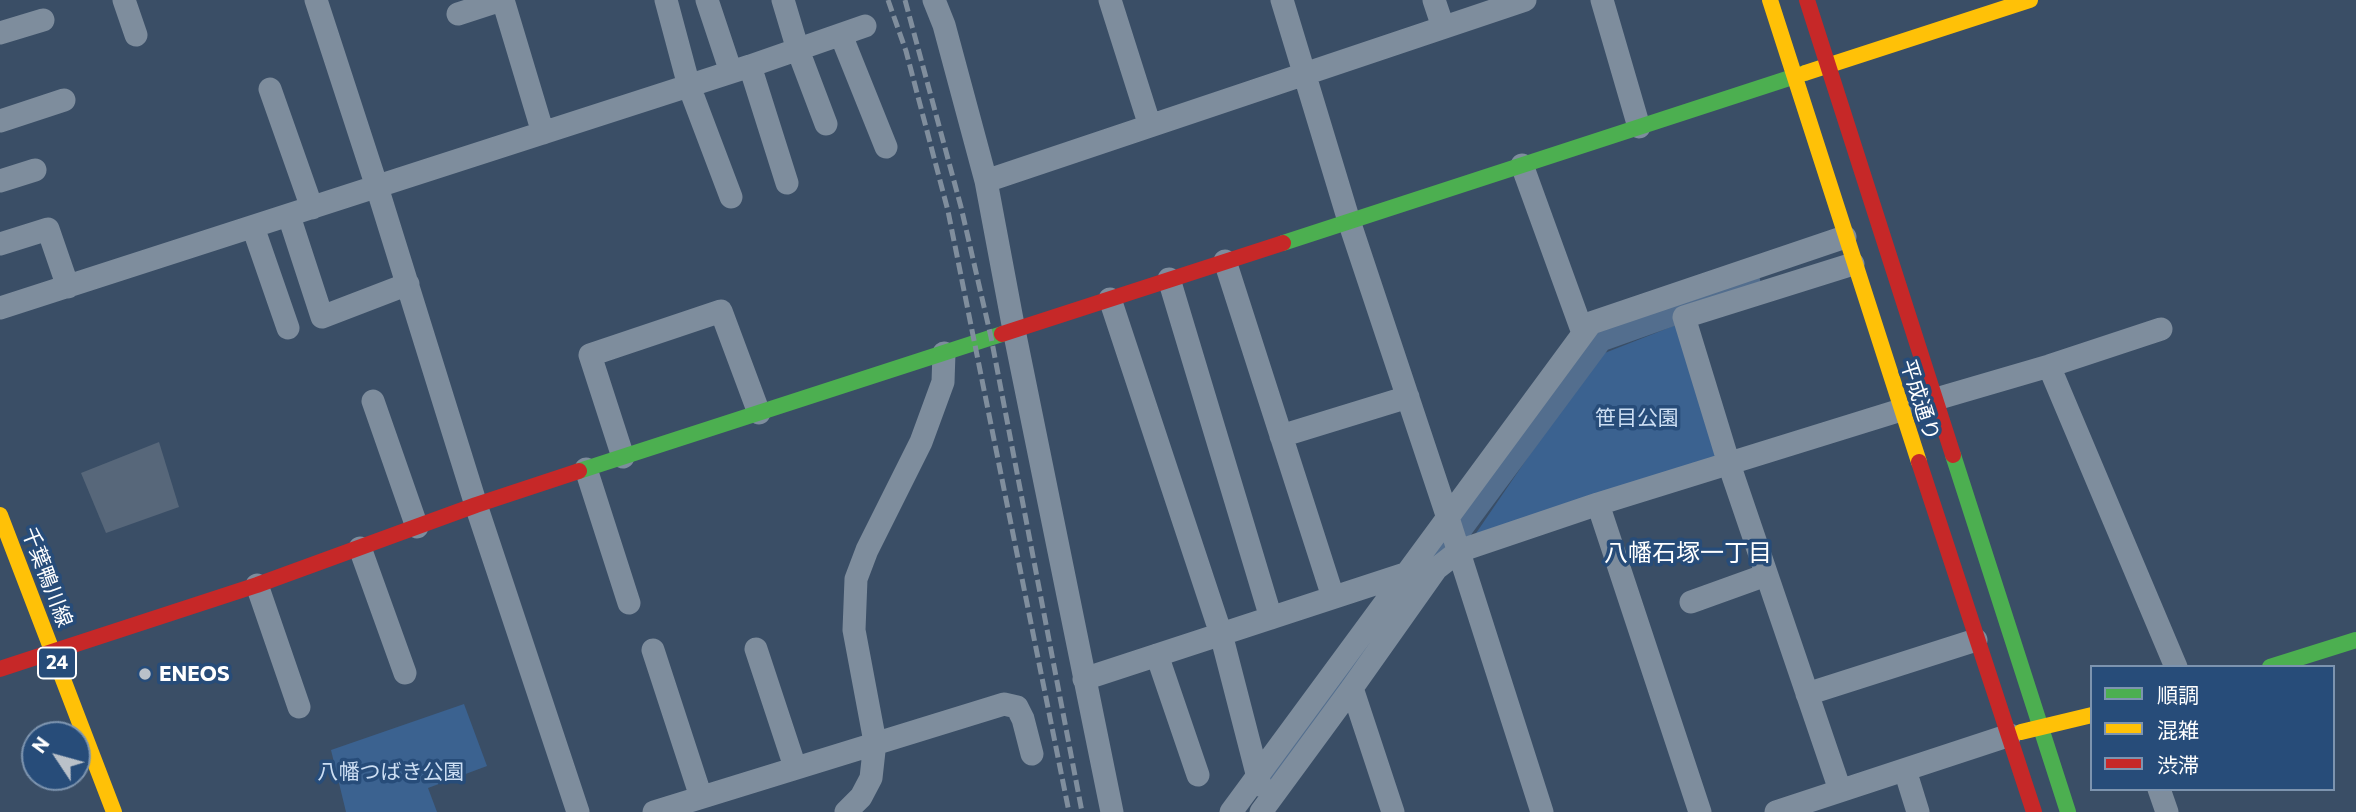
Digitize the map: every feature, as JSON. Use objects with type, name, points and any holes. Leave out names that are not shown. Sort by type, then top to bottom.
[{"type":"street","points":[[124,0],[136,36]]},
{"type":"street","points":[[316,0],[476,505],[578,812]]},
{"type":"street","points":[[458,14],[502,0],[542,133]]},
{"type":"street","points":[[666,0],[689,86],[731,197]]},
{"type":"street","points":[[707,0],[740,69],[787,183]]},
{"type":"street","points":[[783,0],[798,50],[826,124]]},
{"type":"street","points":[[934,0],[944,25],[986,181],[1112,812]]},
{"type":"street","points":[[1110,0],[1150,126]]},
{"type":"street","points":[[1282,0],[1349,221],[1459,551],[1542,812]]},
{"type":"street","points":[[1434,0],[1443,27]]},
{"type":"street","points":[[986,181],[1525,0]]},
{"type":"street","points":[[1602,0],[1639,127]]},
{"type":"street","name":"平成通り","points":[[1770,0],[1853,264],[2034,812]]},
{"type":"street","name":"平成通り","points":[[1807,0],[2068,812]]},
{"type":"street","points":[[0,669],[257,585],[476,505],[2030,0]]},
{"type":"street","points":[[0,33],[43,20]]},
{"type":"street","points":[[0,308],[689,86],[865,26]]},
{"type":"street","points":[[841,35],[886,147]]},
{"type":"street","points":[[270,89],[312,208]]},
{"type":"street","points":[[0,121],[64,100]]},
{"type":"street","points":[[1522,164],[1583,332]]},
{"type":"street","points":[[0,181],[35,170]]},
{"type":"street","points":[[289,216],[322,317],[408,285]]},
{"type":"street","points":[[253,227],[288,328]]},
{"type":"street","points":[[0,244],[48,229],[68,287]]},
{"type":"street","points":[[1231,812],[1591,323],[1845,237]]},
{"type":"street","points":[[1224,261],[1333,597]]},
{"type":"street","points":[[1840,790],[1729,464],[1684,317],[1853,264]]},
{"type":"street","points":[[1169,279],[1271,618]]},
{"type":"street","points":[[1110,299],[1221,634],[1258,774],[1264,810]]},
{"type":"street","points":[[624,457],[590,355],[721,311],[759,413]]},
{"type":"street","points":[[1936,399],[2161,329]]},
{"type":"street","points":[[846,812],[861,797],[871,778],[875,742],[854,630],[856,579],[920,442],[943,382],[944,353]]},
{"type":"street","points":[[2049,366],[2175,665]]},
{"type":"street","points":[[1281,436],[1408,397]]},
{"type":"street","points":[[373,401],[417,527]]},
{"type":"street","points":[[1264,810],[1436,569],[1459,551],[1598,504],[1901,410]]},
{"type":"street","points":[[586,470],[629,603]]},
{"type":"street","points":[[1598,504],[1700,812]]},
{"type":"street","name":"千葉鴨川線","points":[[0,514],[114,812]]},
{"type":"street","points":[[359,548],[405,673]]},
{"type":"street","points":[[1084,679],[1405,574]]},
{"type":"street","points":[[1691,602],[1766,575]]},
{"type":"street","points":[[257,585],[299,707]]},
{"type":"street","points":[[1807,694],[1976,640]]},
{"type":"street","points":[[2276,665],[2356,640]]},
{"type":"street","points":[[755,649],[795,767]]},
{"type":"street","points":[[653,650],[701,797]]},
{"type":"street","points":[[1157,655],[1198,775]]},
{"type":"street","points":[[1352,688],[1394,812]]},
{"type":"street","points":[[654,812],[1004,704],[1017,707],[1032,754]]},
{"type":"street","points":[[1778,812],[2010,735],[2090,715]]},
{"type":"street","points":[[1905,770],[1918,812]]},
{"type":"street","points":[[867,786],[876,812]]},
{"type":"street","points":[[2160,791],[2167,812]]},
{"type":"green space","name":"笹目公園","points":[[1681,323],[1723,461],[1470,542],[1597,356]]},
{"type":"green space","name":"八幡つばき公園","points":[[464,704],[487,766],[428,788],[437,812],[346,812],[331,750]]},
{"type":"building","points":[[159,442],[179,507],[106,533],[81,473]]},
{"type":"waterway","points":[[1275,770],[1597,335],[1743,283]]},
{"type":"railway","points":[[888,0],[906,51],[948,211],[1069,812]]},
{"type":"railway","points":[[905,0],[961,207],[991,337],[1082,812]]},
{"type":"traffic: fast","points":[[1283,243],[1805,73]]},
{"type":"traffic: fast","points":[[579,471],[1002,334]]},
{"type":"traffic: fast","points":[[1953,455],[2068,812]]},
{"type":"traffic: fast","points":[[2276,665],[2356,640]]},
{"type":"traffic: slow","points":[[1770,0],[1919,462]]},
{"type":"traffic: slow","points":[[1805,73],[2030,0]]},
{"type":"traffic: slow","points":[[0,515],[114,812]]},
{"type":"traffic: slow","points":[[2021,732],[2090,715]]},
{"type":"traffic: jam","points":[[1807,0],[1953,455]]},
{"type":"traffic: jam","points":[[1002,334],[1283,243]]},
{"type":"traffic: jam","points":[[1919,462],[2034,812]]},
{"type":"traffic: jam","points":[[0,669],[257,585],[476,505],[579,471]]},
{"type":"place","name":"ENEOS","points":[[145,674]]},
{"type":"district","name":"八幡石塚一丁目","points":[[1688,553]]}]
